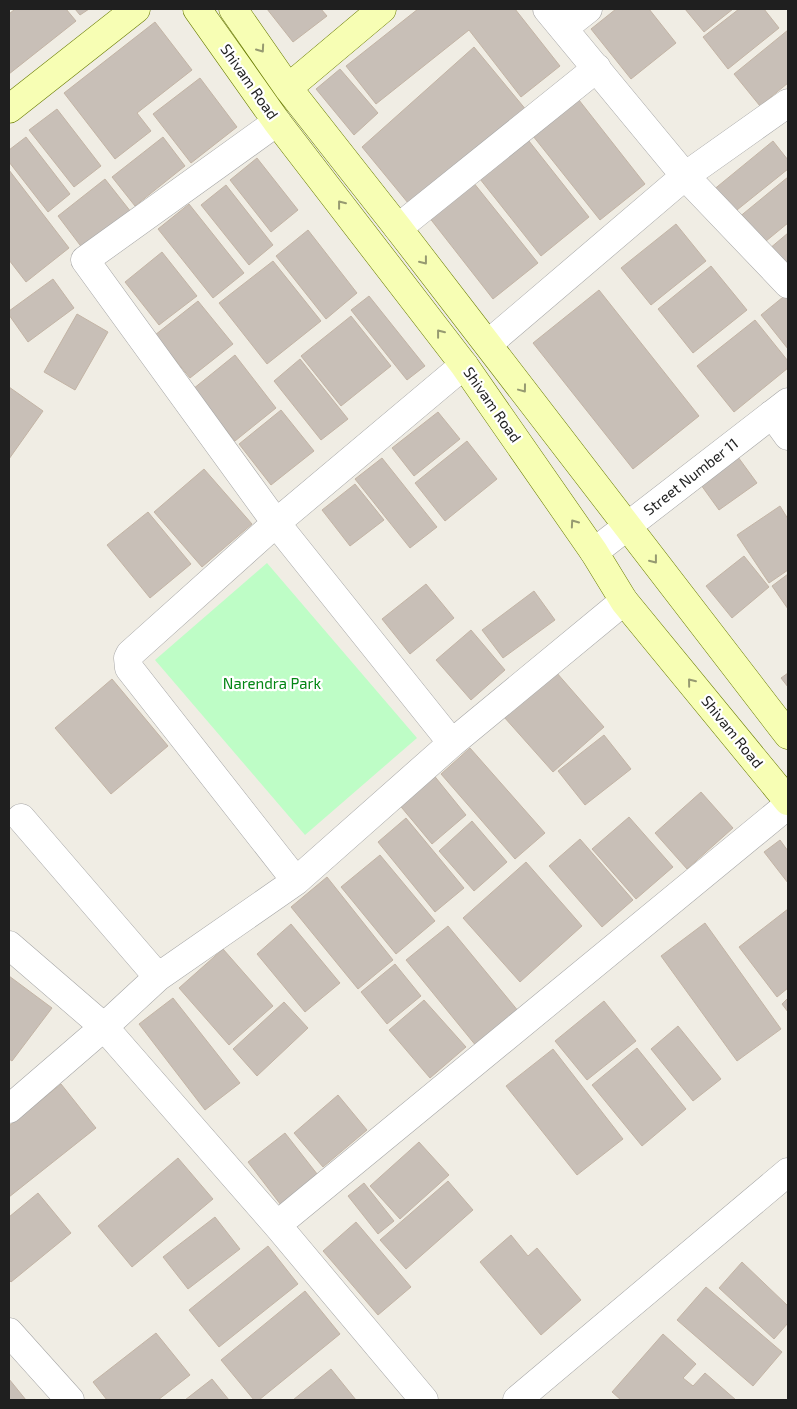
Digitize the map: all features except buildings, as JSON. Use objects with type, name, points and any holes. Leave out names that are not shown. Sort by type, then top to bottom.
[{"type":"main road","points":[[9,109],[136,9]]},
{"type":"main road","name":"Shivam Road","points":[[232,9],[288,88],[488,344],[788,735]]},
{"type":"main road","points":[[288,88],[382,9]]},
{"type":"main road","name":"Shivam Road","points":[[204,11],[277,122],[464,365],[594,552],[624,601],[788,803]]},
{"type":"street","points":[[588,9],[556,18],[685,176],[788,284]]},
{"type":"street","points":[[398,228],[596,68]]},
{"type":"street","points":[[488,344],[685,176],[788,104]]},
{"type":"street","points":[[277,122],[84,260],[276,523],[452,742]]},
{"type":"street","points":[[296,881],[129,668],[130,654],[276,523],[464,365]]},
{"type":"street","points":[[780,408],[788,436]]},
{"type":"street","name":"Street Number 11","points":[[594,552],[780,408]]},
{"type":"street","points":[[9,1109],[104,1027],[158,977],[296,881],[452,742],[624,601]]},
{"type":"street","points":[[278,1225],[788,803]]},
{"type":"street","points":[[21,818],[158,977]]},
{"type":"street","points":[[9,945],[104,1027],[278,1225],[424,1400]]},
{"type":"street","points":[[517,1400],[788,1172]]},
{"type":"street","points":[[9,1332],[67,1399]]},
{"type":"green space","name":"Narendra Park","points":[[267,563],[417,738],[305,835],[155,660]]}]
